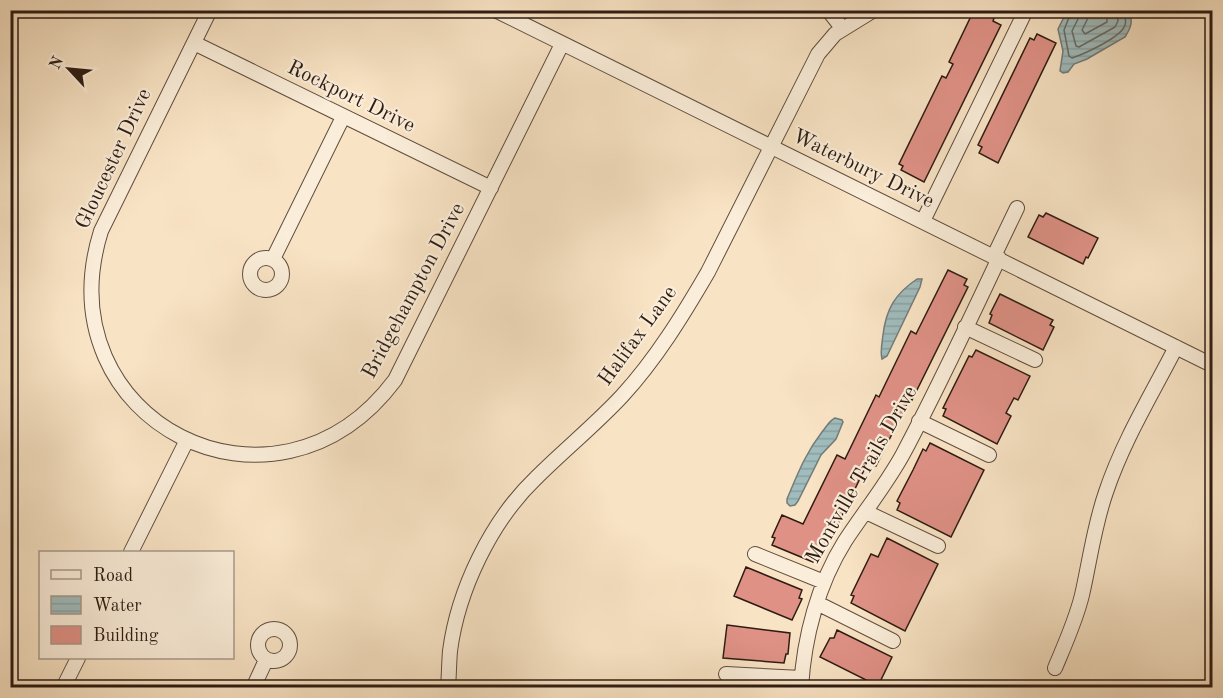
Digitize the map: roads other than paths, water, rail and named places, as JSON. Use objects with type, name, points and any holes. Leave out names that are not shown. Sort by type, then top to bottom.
[{"type":"street","name":"Gloucester Drive","points":[[187,440],[152,419],[122,388],[96,333],[90,291],[93,260],[101,231],[210,10]]},
{"type":"street","name":"Waterbury Drive","points":[[495,10],[1212,365]]},
{"type":"street","points":[[828,10],[843,28]]},
{"type":"street","name":"Halifax Lane","points":[[448,687],[450,651],[456,621],[480,554],[500,522],[535,478],[624,394],[647,365],[708,272],[818,54],[843,28],[874,10]]},
{"type":"street","points":[[924,222],[1026,10]]},
{"type":"street","name":"Rockport Drive","points":[[194,43],[490,188]]},
{"type":"street","name":"Bridgehampton Drive","points":[[187,440],[218,451],[238,454],[279,454],[301,449],[336,435],[369,411],[395,380],[562,44]]},
{"type":"street","points":[[273,259],[343,117]]},
{"type":"street","name":"Montville Trails Drive","points":[[801,683],[804,652],[824,582],[838,552],[902,455],[965,327],[1017,208]]},
{"type":"street","points":[[965,327],[1035,360]]},
{"type":"street","points":[[1055,668],[1073,625],[1082,594],[1095,525],[1106,491],[1116,465],[1176,347]]},
{"type":"street","points":[[919,421],[989,455]]},
{"type":"street","points":[[132,551],[187,440]]},
{"type":"street","points":[[866,512],[938,546]]},
{"type":"street","points":[[755,554],[824,582]]},
{"type":"street","points":[[817,603],[893,641]]},
{"type":"street","points":[[63,687],[77,659]]},
{"type":"street","points":[[253,687],[266,660]]},
{"type":"street","points":[[726,674],[801,683]]},
{"type":"water","points":[[1067,11],[1126,11],[1130,14],[1131,20],[1130,29],[1125,37],[1074,64],[1068,72],[1060,71],[1063,51],[1058,29]]},
{"type":"water","points":[[917,279],[922,279],[920,287],[887,356],[882,359],[883,335],[889,310],[897,296]]},
{"type":"water","points":[[835,418],[843,422],[836,439],[821,455],[798,501],[795,505],[790,506],[787,499],[802,464],[816,440]]}]
